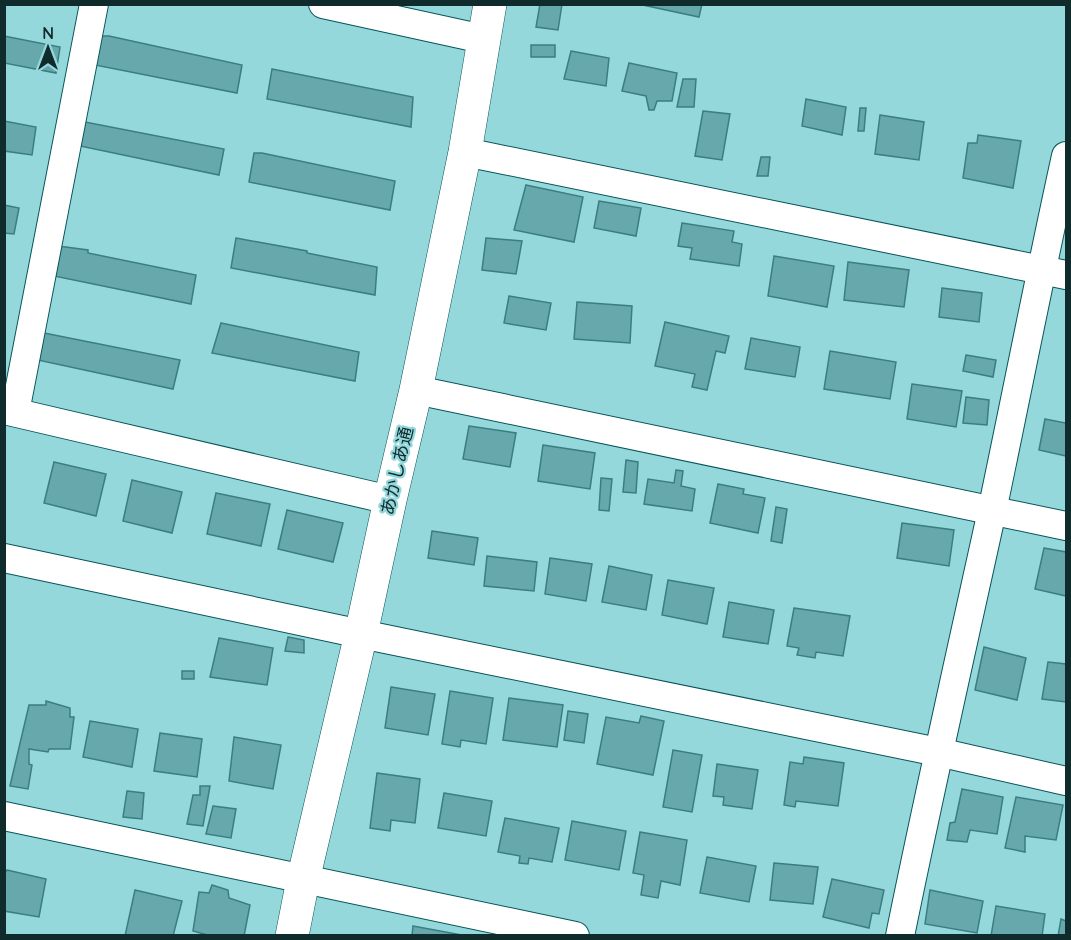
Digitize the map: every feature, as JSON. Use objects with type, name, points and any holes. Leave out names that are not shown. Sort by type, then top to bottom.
[{"type":"street","points":[[94,4],[10,411],[390,500]]},
{"type":"street","points":[[323,4],[483,39]]},
{"type":"street","name":"あかしあ通","points":[[292,936],[416,390],[465,152],[490,4]]},
{"type":"street","points":[[465,152],[1054,272]]},
{"type":"street","points":[[900,936],[992,510],[1054,272],[1066,156]]},
{"type":"street","points":[[416,390],[1066,526]]},
{"type":"street","points":[[4,558],[361,634],[938,752],[1066,781]]},
{"type":"street","points":[[4,816],[575,936]]},
{"type":"building","points":[[540,4],[562,4],[558,30],[536,27]]},
{"type":"building","points":[[638,4],[702,4],[699,17]]},
{"type":"building","points":[[4,36],[60,47],[56,73],[4,63]]},
{"type":"building","points":[[100,36],[109,36],[242,65],[237,93],[95,65]]},
{"type":"building","points":[[531,45],[555,45],[555,57],[531,57]]},
{"type":"building","points":[[571,51],[609,58],[606,86],[564,79]]},
{"type":"building","points":[[629,63],[677,73],[672,101],[657,101],[654,110],[649,110],[646,96],[622,91]]},
{"type":"building","points":[[272,69],[413,97],[411,127],[267,99]]},
{"type":"building","points":[[683,79],[696,79],[694,107],[677,107]]},
{"type":"building","points":[[806,99],[846,107],[842,135],[802,126]]},
{"type":"building","points":[[860,108],[866,108],[864,131],[858,131]]},
{"type":"building","points":[[703,111],[730,114],[722,160],[695,156]]},
{"type":"building","points":[[880,115],[924,122],[919,160],[875,154]]},
{"type":"building","points":[[4,121],[36,127],[32,155],[4,151]]},
{"type":"building","points":[[85,122],[224,149],[219,175],[80,146]]},
{"type":"building","points":[[978,135],[1021,141],[1013,188],[963,178],[968,143],[977,143]]},
{"type":"building","points":[[254,153],[395,181],[390,210],[249,182]]},
{"type":"building","points":[[761,157],[770,157],[768,176],[757,176]]},
{"type":"building","points":[[526,185],[583,197],[574,242],[514,230]]},
{"type":"building","points":[[599,201],[641,208],[636,236],[594,228]]},
{"type":"building","points":[[4,205],[19,208],[14,234],[4,233]]},
{"type":"building","points":[[682,223],[734,231],[732,242],[742,244],[739,266],[690,259],[692,248],[678,246]]},
{"type":"building","points":[[236,238],[377,267],[375,295],[231,268]]},
{"type":"building","points":[[486,238],[522,241],[516,274],[482,270]]},
{"type":"building","points":[[58,246],[88,250],[88,253],[196,275],[191,304],[54,276]]},
{"type":"building","points":[[774,256],[834,266],[827,307],[768,296]]},
{"type":"building","points":[[848,262],[909,270],[904,307],[844,300]]},
{"type":"building","points":[[942,288],[982,293],[979,322],[939,317]]},
{"type":"building","points":[[509,296],[551,303],[546,330],[504,323]]},
{"type":"building","points":[[577,302],[632,306],[630,343],[574,339]]},
{"type":"building","points":[[665,322],[729,336],[725,353],[716,351],[707,390],[692,387],[695,374],[655,366]]},
{"type":"building","points":[[221,323],[359,352],[355,381],[212,353]]},
{"type":"building","points":[[39,332],[180,360],[173,389],[33,359]]},
{"type":"building","points":[[751,338],[800,347],[795,377],[745,369]]},
{"type":"building","points":[[830,351],[896,362],[890,399],[824,389]]},
{"type":"building","points":[[966,355],[996,360],[993,377],[963,371]]},
{"type":"building","points":[[912,384],[962,391],[956,427],[907,419]]},
{"type":"building","points":[[966,397],[989,400],[987,425],[963,423]]},
{"type":"building","points":[[1045,419],[1066,423],[1066,456],[1039,450]]},
{"type":"building","points":[[469,426],[516,433],[510,467],[463,459]]},
{"type":"building","points":[[543,445],[595,453],[590,489],[538,481]]},
{"type":"building","points":[[626,460],[638,462],[636,493],[623,492]]},
{"type":"building","points":[[54,462],[106,474],[96,516],[44,503]]},
{"type":"building","points":[[676,470],[683,471],[681,486],[695,489],[692,511],[644,504],[648,479],[674,483]]},
{"type":"building","points":[[601,478],[612,479],[609,511],[599,510]]},
{"type":"building","points":[[132,480],[182,492],[172,533],[123,521]]},
{"type":"building","points":[[718,484],[744,489],[743,494],[765,498],[758,533],[710,523]]},
{"type":"building","points":[[216,493],[270,504],[261,546],[207,534]]},
{"type":"building","points":[[776,507],[787,509],[782,543],[771,541]]},
{"type":"building","points":[[287,510],[343,523],[333,562],[278,549]]},
{"type":"building","points":[[902,523],[954,530],[949,566],[897,558]]},
{"type":"building","points":[[432,531],[478,538],[474,565],[428,558]]},
{"type":"building","points":[[1044,548],[1066,552],[1066,596],[1035,589]]},
{"type":"building","points":[[487,556],[537,562],[534,591],[484,586]]},
{"type":"building","points":[[550,558],[592,564],[586,601],[545,594]]},
{"type":"building","points":[[609,566],[652,575],[646,610],[602,602]]},
{"type":"building","points":[[668,580],[714,588],[707,624],[662,615]]},
{"type":"building","points":[[729,602],[774,610],[768,644],[723,637]]},
{"type":"building","points":[[794,608],[850,616],[843,656],[816,652],[815,658],[797,655],[799,648],[787,646]]},
{"type":"building","points":[[288,637],[304,640],[304,653],[285,651]]},
{"type":"building","points":[[219,638],[273,648],[267,685],[210,677]]},
{"type":"building","points":[[984,647],[1026,658],[1017,700],[975,690]]},
{"type":"building","points":[[1048,662],[1066,664],[1066,702],[1042,699]]},
{"type":"building","points":[[182,671],[194,671],[194,679],[182,679]]},
{"type":"building","points":[[391,687],[435,694],[428,735],[385,728]]},
{"type":"building","points":[[450,691],[493,698],[486,744],[461,740],[460,747],[442,744]]},
{"type":"building","points":[[509,698],[563,705],[557,747],[503,740]]},
{"type":"building","points":[[46,701],[70,708],[70,717],[74,717],[70,749],[49,749],[48,752],[29,749],[29,764],[32,765],[28,789],[10,786],[29,705],[46,705]]},
{"type":"building","points":[[568,711],[588,714],[584,743],[564,740]]},
{"type":"building","points":[[641,716],[664,721],[653,775],[597,764],[606,717],[639,723]]},
{"type":"building","points":[[90,721],[138,729],[132,767],[83,757]]},
{"type":"building","points":[[160,733],[202,739],[197,777],[154,771]]},
{"type":"building","points":[[234,737],[281,745],[273,789],[229,781]]},
{"type":"building","points":[[673,750],[702,755],[692,812],[663,807]]},
{"type":"building","points":[[804,757],[844,763],[838,806],[796,801],[795,807],[784,805],[790,762],[803,764]]},
{"type":"building","points":[[717,764],[758,770],[752,809],[723,805],[724,797],[713,796]]},
{"type":"building","points":[[377,773],[420,779],[415,823],[391,820],[390,831],[370,828]]},
{"type":"building","points":[[200,786],[210,786],[203,826],[187,824],[193,795],[200,795]]},
{"type":"building","points":[[962,789],[1003,797],[997,834],[970,830],[967,842],[947,840],[950,823],[955,822]]},
{"type":"building","points":[[127,791],[144,793],[142,819],[123,817]]},
{"type":"building","points":[[444,793],[492,801],[486,836],[438,828]]},
{"type":"building","points":[[1016,797],[1063,805],[1056,840],[1025,836],[1025,852],[1005,848]]},
{"type":"building","points":[[213,806],[236,809],[231,838],[206,834]]},
{"type":"building","points":[[505,818],[559,828],[552,862],[529,858],[528,864],[519,863],[520,856],[498,852]]},
{"type":"building","points":[[572,821],[626,831],[619,870],[565,860]]},
{"type":"building","points":[[640,832],[687,840],[680,885],[661,881],[658,898],[641,895],[644,875],[633,873]]},
{"type":"building","points":[[707,857],[756,866],[749,902],[700,893]]},
{"type":"building","points":[[774,863],[818,867],[813,904],[770,900]]},
{"type":"building","points":[[7,870],[46,879],[39,917],[4,911],[4,874]]},
{"type":"building","points":[[832,879],[884,890],[879,914],[872,913],[869,928],[823,917]]},
{"type":"building","points":[[212,885],[228,890],[229,898],[250,905],[244,936],[211,936],[193,931],[199,892],[209,893]]},
{"type":"building","points":[[135,890],[182,901],[173,936],[125,936]]},
{"type":"building","points":[[930,890],[983,901],[977,933],[925,924]]},
{"type":"building","points":[[996,906],[1045,914],[1042,936],[991,936]]},
{"type":"building","points":[[1061,919],[1066,921],[1066,936],[1058,936]]},
{"type":"building","points":[[413,926],[467,936],[412,936]]}]
